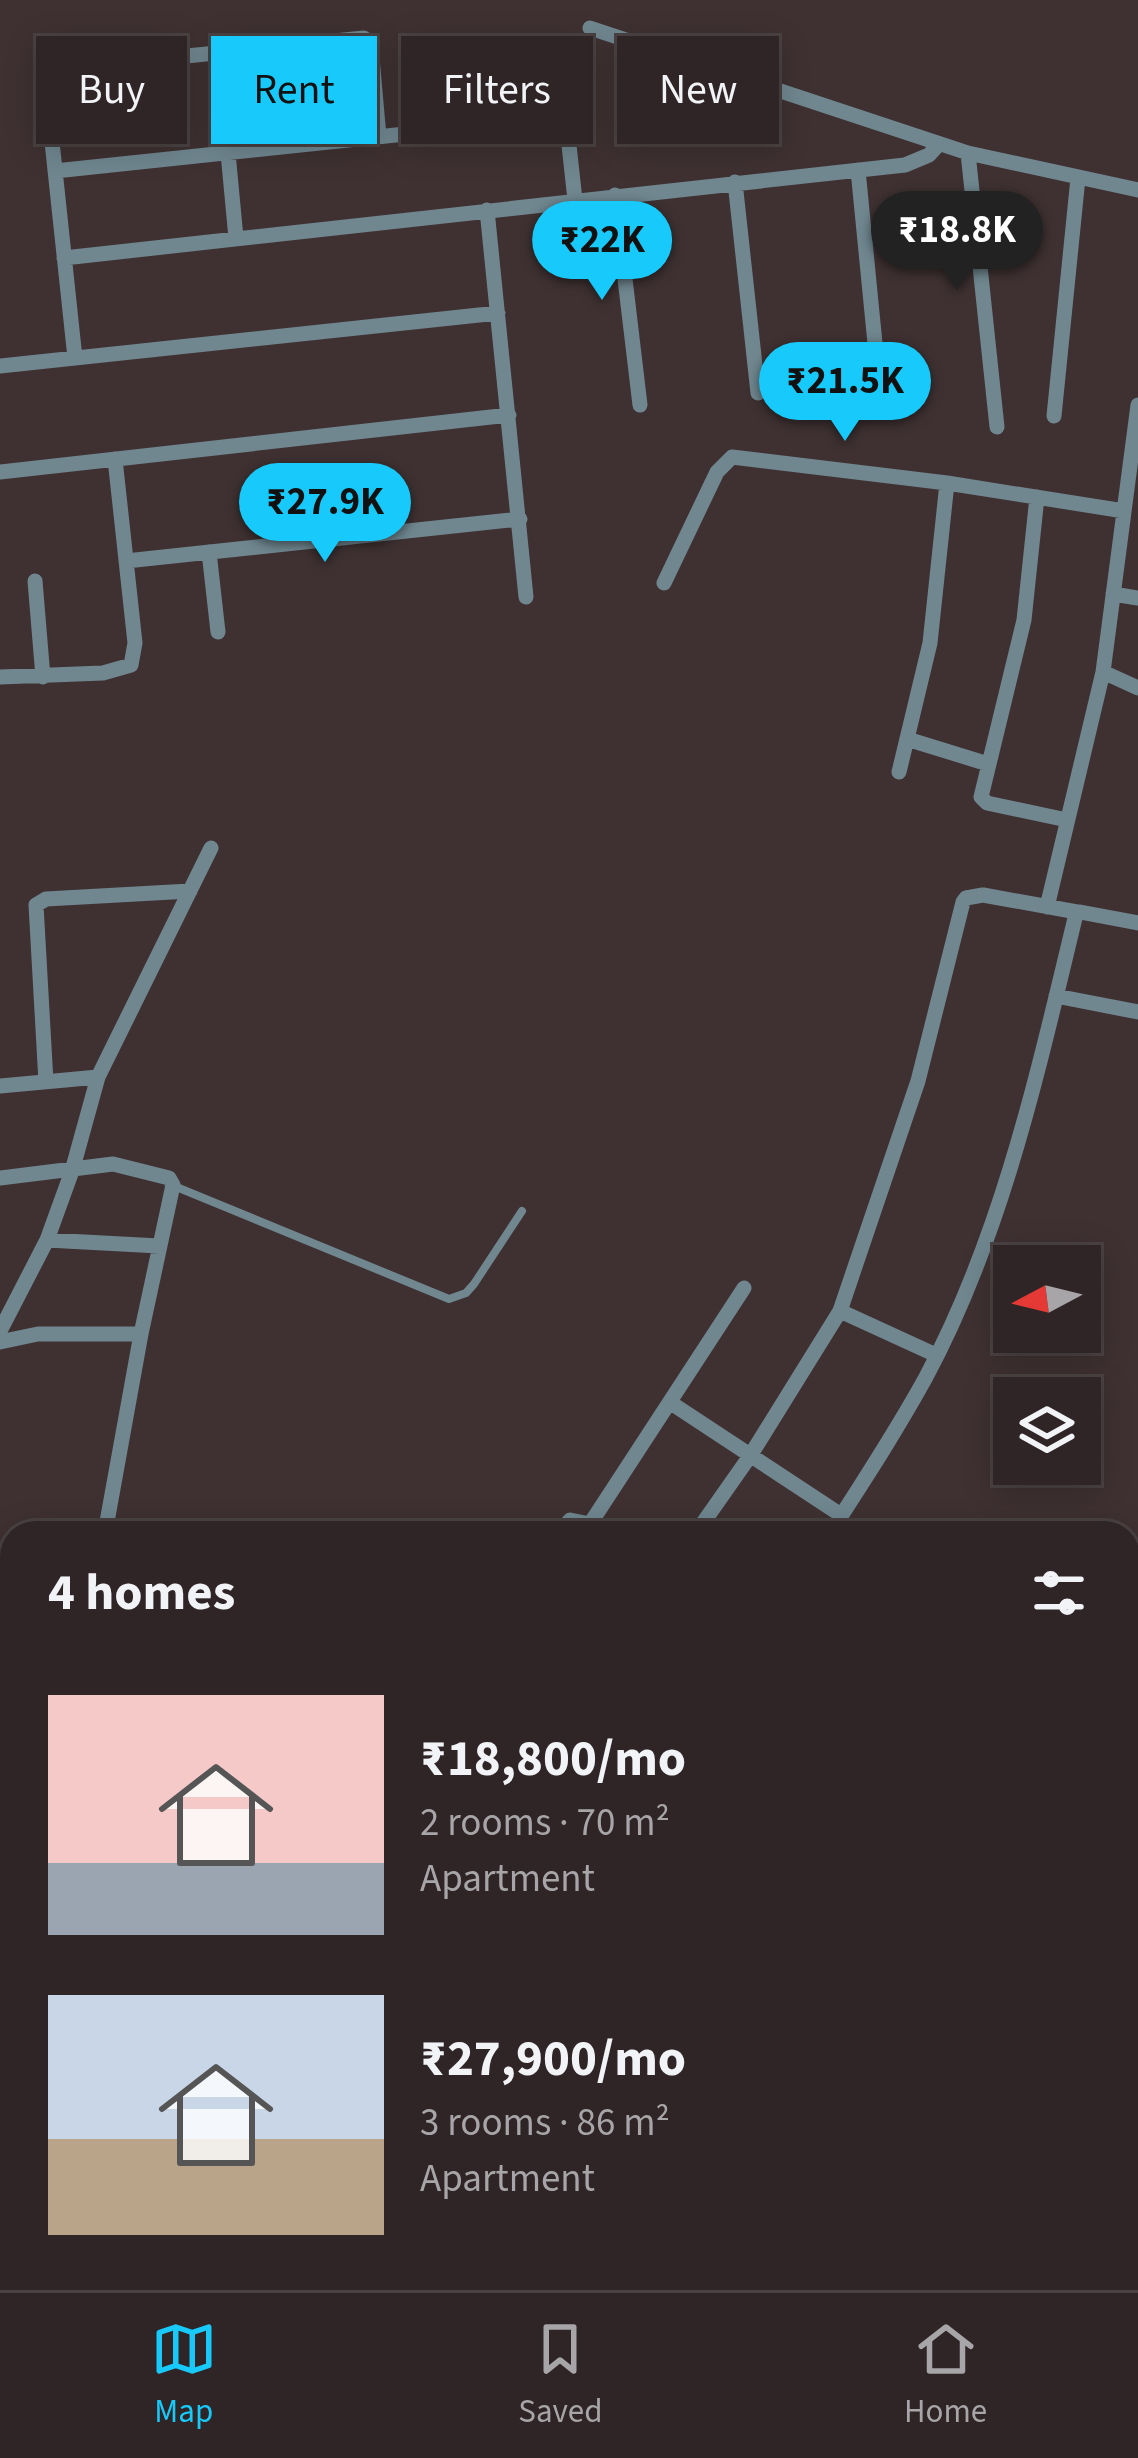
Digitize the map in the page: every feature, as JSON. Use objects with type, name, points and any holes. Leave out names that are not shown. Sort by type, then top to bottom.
[{"type":"street","points":[[590,28],[968,153],[1138,190]]},
{"type":"street","points":[[187,56],[364,38],[371,46],[379,137]]},
{"type":"street","points":[[55,171],[562,119],[567,127],[575,200]]},
{"type":"street","points":[[52,144],[75,358]]},
{"type":"street","points":[[64,258],[905,165],[939,144]]},
{"type":"street","points":[[228,153],[236,238]]},
{"type":"street","points":[[968,153],[998,427]]},
{"type":"street","points":[[858,170],[878,374]]},
{"type":"street","points":[[1054,416],[1078,178]]},
{"type":"street","points":[[735,182],[758,393]]},
{"type":"street","points":[[615,195],[640,405]]},
{"type":"street","points":[[487,210],[526,597]]},
{"type":"street","points":[[0,366],[498,314]]},
{"type":"street","points":[[1048,907],[1103,672],[1138,405]]},
{"type":"street","points":[[0,472],[509,415]]},
{"type":"street","points":[[664,583],[717,472],[732,458],[947,483],[1124,511]]},
{"type":"street","points":[[0,676],[119,671],[131,665],[135,643],[115,459]]},
{"type":"street","points":[[898,772],[930,643],[947,483]]},
{"type":"street","points":[[1037,497],[1024,620],[982,801],[1067,820]]},
{"type":"street","points":[[125,561],[520,519]]},
{"type":"street","points":[[209,552],[218,632]]},
{"type":"street","points":[[35,581],[44,676]]},
{"type":"street","points":[[1113,594],[1138,598]]},
{"type":"street","points":[[1103,672],[1138,688]]},
{"type":"street","points":[[908,739],[988,764]]},
{"type":"street","points":[[0,1331],[47,1240],[98,1077],[212,848]]},
{"type":"street","points":[[46,1082],[36,905],[46,899],[190,891]]},
{"type":"street","points":[[704,1521],[840,1311],[918,1081],[963,902],[982,895],[1137,917]]},
{"type":"street","points":[[837,1521],[936,1355],[1005,1183],[1033,1094],[1077,912]]},
{"type":"street","points":[[1056,997],[1138,1012]]},
{"type":"street","points":[[0,1086],[98,1077]]},
{"type":"street","points":[[0,1178],[113,1164],[169,1178],[173,1185],[140,1334],[107,1521]]},
{"type":"street","points":[[47,1240],[159,1246]]},
{"type":"street","points":[[592,1521],[744,1288]]},
{"type":"street","points":[[840,1311],[936,1355]]},
{"type":"street","points":[[0,1342],[38,1334],[140,1334]]},
{"type":"street","points":[[671,1402],[841,1515]]},
{"type":"lane","points":[[173,1185],[449,1298],[466,1293],[522,1211]]}]
